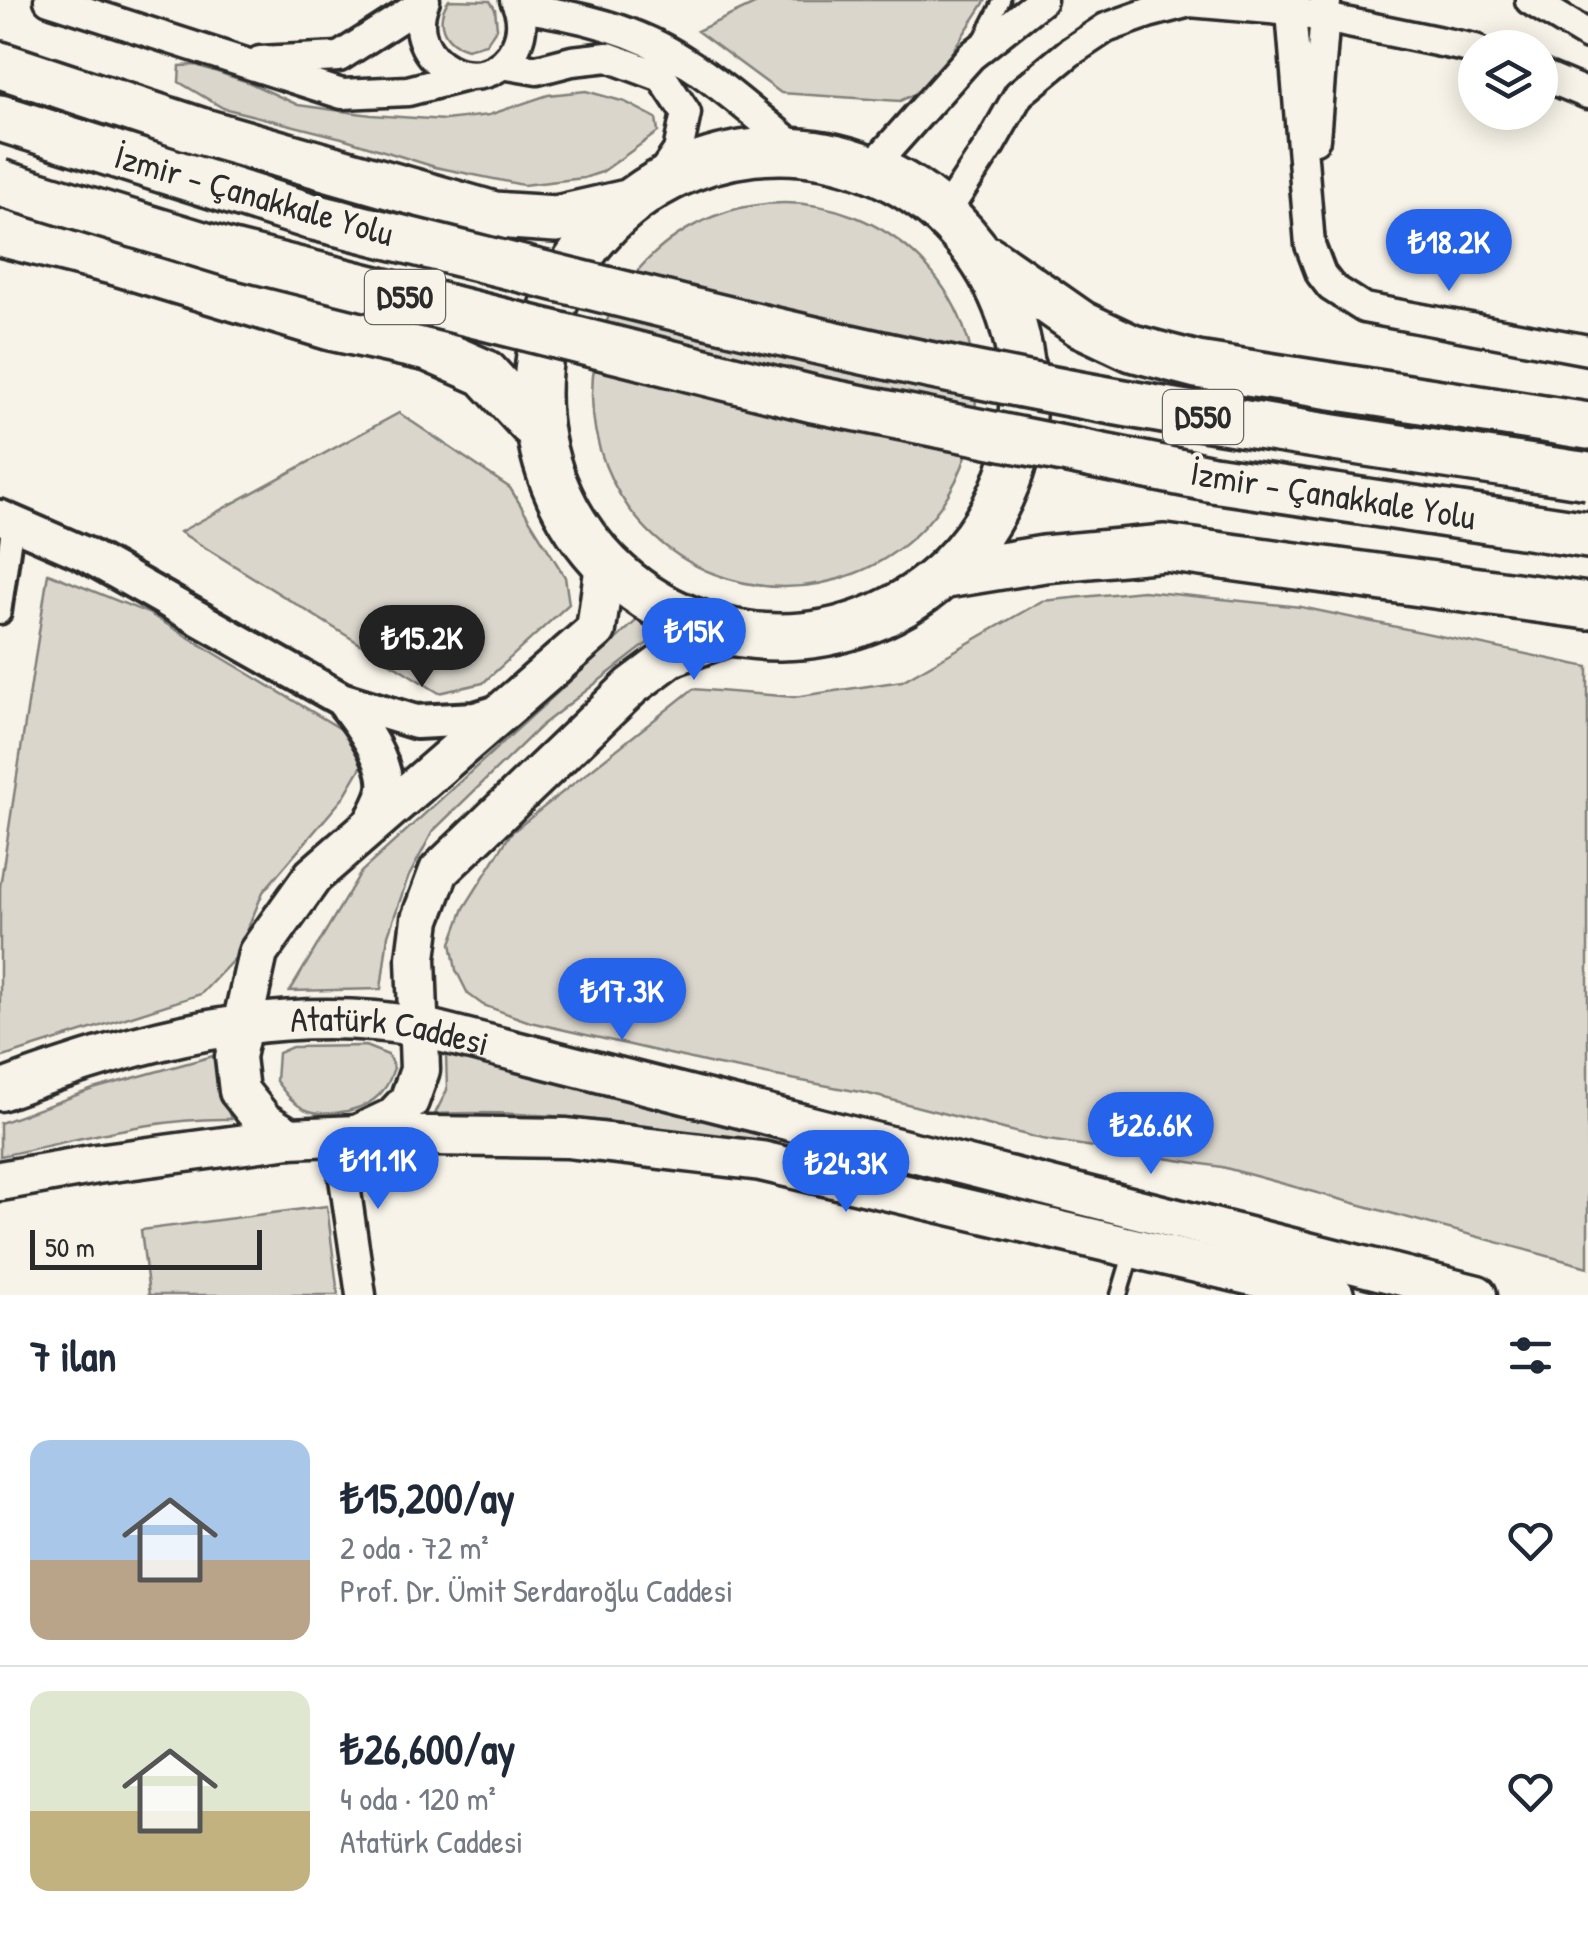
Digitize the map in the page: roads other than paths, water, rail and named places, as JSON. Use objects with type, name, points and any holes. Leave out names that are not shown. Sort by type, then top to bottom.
[{"type":"highway","points":[[0,64],[218,137],[494,215],[556,219],[641,194],[709,160],[796,148],[870,169],[912,188],[945,212],[987,258],[1081,324],[1132,348],[1197,365],[1588,426]]},
{"type":"highway","name":"İzmir - Çanakkale Yolu","points":[[0,118],[310,216],[838,345],[1188,415],[1588,476]]},
{"type":"highway","name":"İzmir - Çanakkale Yolu","points":[[0,183],[232,254],[813,400],[1213,479],[1588,535]]},
{"type":"highway","points":[[531,423],[546,328],[577,260],[641,194]]},
{"type":"highway","points":[[0,232],[120,263],[331,327],[428,348],[485,373],[531,423],[548,474],[574,523],[605,564],[664,608],[733,634],[809,637],[883,617],[946,575],[991,519],[1018,452],[1024,380],[1010,310],[987,258]]},
{"type":"highway","points":[[946,575],[1044,558],[1165,548],[1588,606]]},
{"type":"main road","points":[[290,1138],[264,1122],[238,1091],[235,1057],[258,953],[313,876],[596,630],[605,564]]},
{"type":"main road","points":[[347,1136],[392,1118],[409,1101],[420,1070],[416,958],[421,919],[439,870],[632,686],[671,657],[733,634]]},
{"type":"main road","name":"Atatürk Caddesi","points":[[0,1091],[138,1044],[241,1024],[370,1018],[420,1027],[1477,1295]]},
{"type":"main road","points":[[0,1181],[290,1138],[567,1138],[761,1161],[1334,1295]]},
{"type":"street","points":[[48,0],[342,94],[408,91],[487,72],[502,64],[520,38],[522,22],[517,3],[618,29],[686,61],[796,148]]},
{"type":"street","points":[[870,169],[975,52],[1042,0]]},
{"type":"street","points":[[1530,0],[1588,34]]},
{"type":"street","points":[[243,62],[339,58],[424,2]]},
{"type":"street","points":[[424,2],[421,36],[428,52],[453,72],[470,75]]},
{"type":"street","points":[[945,212],[1020,94],[1106,28],[1190,2],[1292,5],[1325,9],[1458,44]]},
{"type":"street","points":[[1292,5],[1308,230],[1314,260],[1322,274],[1346,299],[1364,308],[1588,350]]},
{"type":"street","points":[[1308,230],[1325,9]]},
{"type":"street","points":[[502,64],[536,70],[608,57],[662,77],[686,113],[678,151],[641,194]]},
{"type":"street","points":[[1558,82],[1588,94]]},
{"type":"street","points":[[0,614],[4,522],[85,554],[342,699],[416,722],[475,719],[502,711]]},
{"type":"street","points":[[342,699],[372,742],[384,779],[386,790],[370,823]]},
{"type":"street","points":[[347,1136],[361,1295]]},
{"type":"lane","points":[[975,52],[1002,0]]},
{"type":"lane","points":[[1120,1295],[1133,1248]]}]
